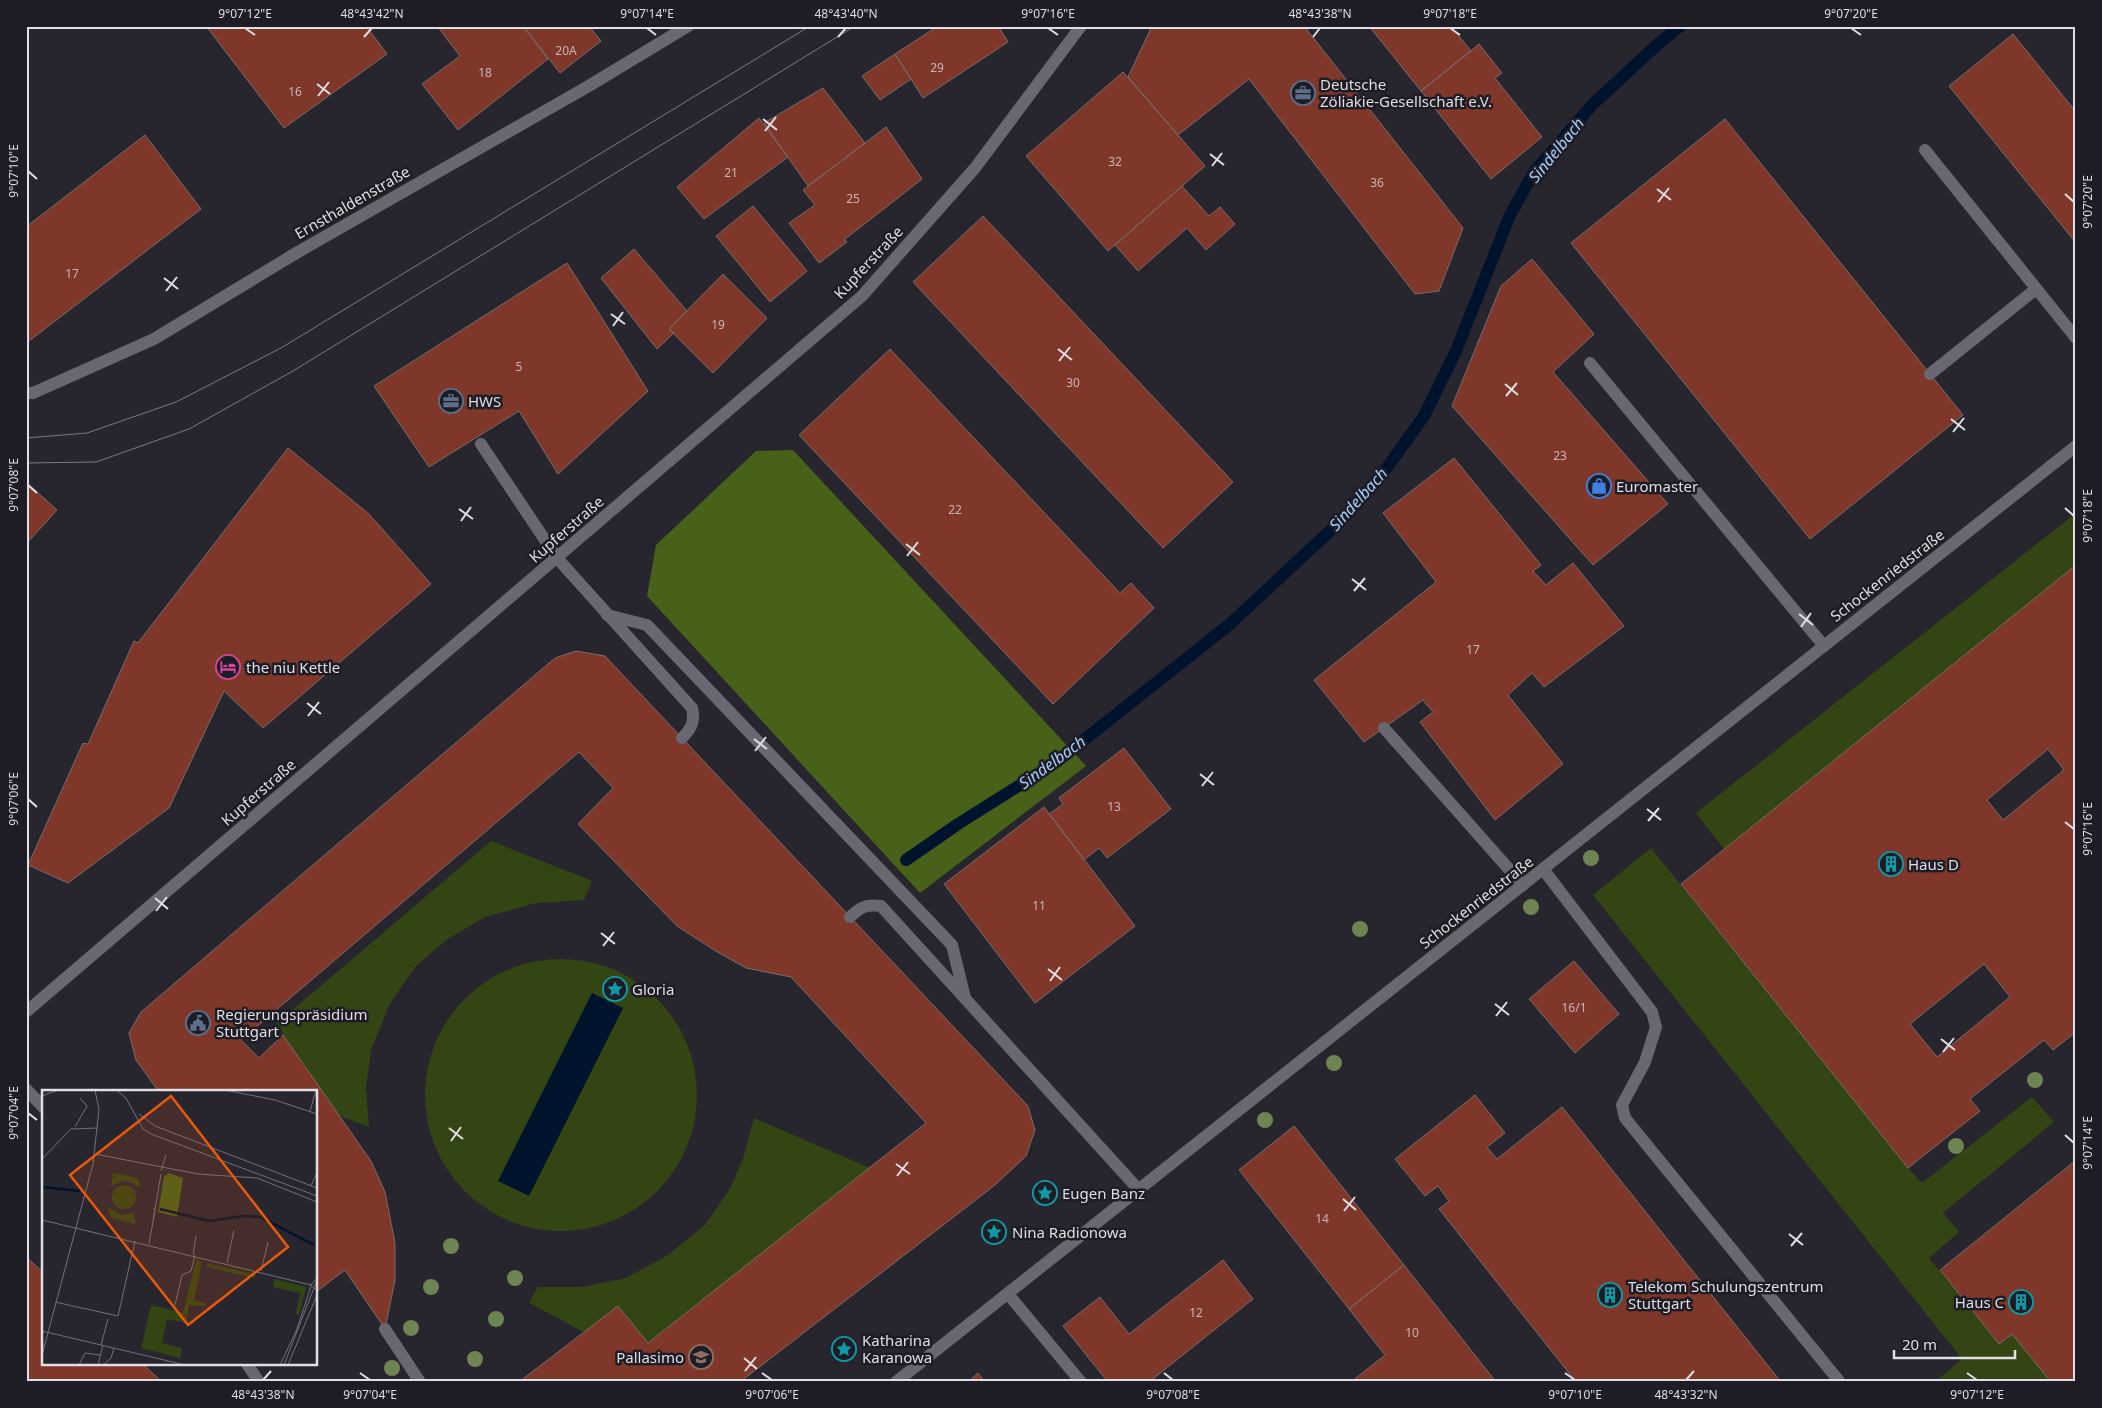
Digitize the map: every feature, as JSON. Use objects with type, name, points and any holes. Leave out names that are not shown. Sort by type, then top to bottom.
[{"type":"street","name":"Ernsthaldenstraße","points":[[26,394],[33,394],[154,339],[298,252],[587,87],[688,26]]},
{"type":"street","name":"Kupferstraße","points":[[26,1012],[862,296],[975,168],[1081,26]]},
{"type":"street","points":[[1924,150],[2076,338]]},
{"type":"street","points":[[1930,374],[2036,289]]},
{"type":"street","points":[[1590,363],[1824,646]]},
{"type":"street","points":[[481,444],[557,558],[692,708],[694,719],[690,729],[682,738]]},
{"type":"street","name":"Schockenriedstraße","points":[[896,1382],[2076,446]]},
{"type":"street","points":[[607,615],[647,625],[952,945],[965,998]]},
{"type":"street","points":[[1384,728],[1523,884]]},
{"type":"street","points":[[1543,869],[1652,1012],[1656,1027],[1645,1062],[1622,1105],[1625,1118],[1839,1381]]},
{"type":"street","points":[[850,917],[860,907],[870,905],[881,906],[1139,1190]]},
{"type":"street","points":[[26,1089],[42,1106]]},
{"type":"street","points":[[1008,1294],[1081,1382]]},
{"type":"street","points":[[386,1329],[420,1382]]},
{"type":"street","points":[[248,1366],[259,1382]]},
{"type":"green space","points":[[793,450],[1086,766],[920,893],[647,596],[656,545],[756,451]]},
{"type":"green space","points":[[2076,513],[2076,565],[1724,849],[1696,813]]},
{"type":"green space","points":[[491,841],[592,881],[584,900],[536,903],[485,917],[446,940],[416,966],[389,1005],[371,1050],[366,1088],[369,1127],[338,1115],[276,1024]]},
{"type":"green space","points":[[1651,848],[1922,1183],[2032,1097],[2054,1122],[1943,1213],[1959,1232],[1929,1258],[1999,1344],[2012,1334],[2051,1382],[1935,1382],[1962,1359],[1593,895]]},
{"type":"green space","points":[[561,959],[600,965],[625,975],[657,999],[674,1020],[686,1043],[694,1069],[697,1095],[691,1134],[681,1159],[657,1191],[636,1208],[613,1220],[587,1228],[561,1231],[522,1225],[497,1215],[465,1191],[448,1170],[436,1147],[428,1121],[425,1095],[431,1056],[441,1031],[465,999],[486,982],[509,970],[535,962]]},
{"type":"green space","points":[[754,1118],[870,1168],[648,1343],[584,1332],[529,1303],[538,1287],[582,1287],[626,1278],[668,1255],[704,1226],[730,1189],[744,1156]]},
{"type":"water","points":[[592,993],[623,1008],[529,1196],[498,1181]]},
{"type":"building","points":[[206,26],[366,26],[387,54],[284,128]]},
{"type":"building","points":[[437,26],[523,26],[548,59],[458,130],[422,84],[460,56]]},
{"type":"building","points":[[523,26],[589,26],[601,41],[560,73]]},
{"type":"building","points":[[938,26],[998,26],[1008,42],[923,98],[895,54]]},
{"type":"building","points":[[1152,26],[1304,26],[1463,228],[1439,291],[1415,294],[1249,79],[1178,135],[1128,77]]},
{"type":"building","points":[[1369,26],[1451,26],[1471,51],[1421,91]]},
{"type":"building","points":[[2013,34],[2076,112],[2076,243],[1949,86]]},
{"type":"building","points":[[1479,44],[1502,73],[1495,78],[1542,137],[1491,179],[1421,91]]},
{"type":"building","points":[[895,54],[911,79],[880,100],[862,76]]},
{"type":"building","points":[[1123,72],[1205,166],[1108,251],[1026,156]]},
{"type":"building","points":[[823,88],[865,143],[808,186],[764,123]]},
{"type":"building","points":[[759,118],[788,157],[704,219],[677,187]]},
{"type":"building","points":[[1725,119],[1963,415],[1810,539],[1571,243]]},
{"type":"building","points":[[886,127],[922,179],[844,240],[847,242],[819,263],[789,223],[815,205],[803,190]]},
{"type":"building","points":[[145,135],[201,209],[29,341],[26,338],[26,227]]},
{"type":"building","points":[[1182,186],[1209,216],[1220,207],[1235,224],[1206,250],[1187,228],[1138,271],[1115,245]]},
{"type":"building","points":[[753,206],[807,271],[770,302],[716,236]]},
{"type":"building","points":[[983,216],[1233,482],[1163,548],[913,282]]},
{"type":"building","points":[[634,249],[687,311],[669,329],[674,333],[657,349],[601,278]]},
{"type":"building","points":[[1532,259],[1594,334],[1553,372],[1668,504],[1593,565],[1452,406],[1501,286]]},
{"type":"building","points":[[567,263],[648,391],[558,474],[519,411],[429,467],[374,386]]},
{"type":"building","points":[[723,274],[767,318],[713,373],[669,329]]},
{"type":"building","points":[[890,349],[1120,593],[1131,583],[1154,608],[1053,704],[799,435]]},
{"type":"building","name":"the niu Kettle","points":[[288,448],[369,514],[431,584],[263,728],[224,691],[169,808],[68,883],[28,865],[83,743],[88,744],[134,641],[138,643]]},
{"type":"building","points":[[1454,458],[1541,565],[1533,571],[1546,585],[1573,563],[1624,626],[1544,687],[1532,673],[1508,695],[1563,764],[1495,820],[1420,722],[1433,712],[1423,700],[1364,742],[1314,680],[1436,582],[1383,513]]},
{"type":"building","points":[[26,482],[57,510],[26,544]]},
{"type":"building","name":"Haus D","points":[[2076,565],[2076,1032],[2053,1050],[2044,1040],[1970,1099],[1980,1111],[1908,1168],[1681,884]],"holes":[[[2048,749],[2064,770],[2003,820],[1987,800]],[[1984,964],[2010,997],[1937,1057],[1910,1024]]]},
{"type":"building","name":"Regierungspräsidium Stuttgart","points":[[576,651],[605,656],[1028,1106],[1035,1130],[1026,1156],[995,1185],[740,1382],[519,1382],[618,1306],[648,1343],[926,1123],[791,977],[746,968],[677,926],[578,824],[613,788],[579,752],[241,1040],[259,1058],[283,1035],[371,1161],[385,1192],[395,1243],[395,1280],[385,1329],[345,1270],[318,1290],[318,1090],[158,1090],[136,1060],[129,1033],[141,1012],[555,658]]},
{"type":"building","points":[[1124,748],[1171,809],[1107,858],[1099,848],[1084,860],[1049,814],[1063,804],[1059,798]]},
{"type":"building","points":[[1044,807],[1135,926],[1035,1003],[944,884]]},
{"type":"building","points":[[1574,961],[1619,1014],[1575,1053],[1529,999]]},
{"type":"building","name":"Telekom Schulungszentrum Stuttgart","points":[[1475,1095],[1505,1133],[1487,1147],[1497,1159],[1562,1107],[1781,1382],[1576,1382],[1439,1209],[1449,1201],[1438,1186],[1425,1196],[1395,1159]]},
{"type":"building","points":[[1294,1126],[1404,1265],[1349,1309],[1239,1170]]},
{"type":"building","name":"Haus C","points":[[2076,1160],[2076,1382],[2051,1382],[2012,1334],[1999,1344],[1940,1270]]},
{"type":"building","points":[[26,1257],[42,1271],[42,1366],[145,1366],[162,1382],[26,1382]]},
{"type":"building","points":[[1223,1260],[1253,1299],[1149,1382],[1108,1382],[1063,1326],[1100,1297],[1129,1334]]},
{"type":"building","points":[[1404,1265],[1496,1382],[1351,1382],[1385,1355],[1349,1309]]},
{"type":"building","points":[[978,1373],[985,1382],[968,1382]]},
{"type":"waterway","name":"Sindelbach","points":[[906,860],[958,824],[1055,763],[1230,624],[1345,517],[1386,469],[1424,416],[1456,351],[1510,215],[1534,172],[1593,104],[1680,26]]},
{"type":"tram line","points":[[26,438],[87,433],[176,402],[281,348],[810,26]]},
{"type":"tram line","points":[[26,463],[96,462],[189,429],[293,371],[855,26]]},
{"type":"place","name":"Deutsche Zöliakie-Gesellschaft e.V.","points":[[1303,93]]},
{"type":"place","name":"HWS","points":[[451,401]]},
{"type":"place","name":"Euromaster","points":[[1599,486]]},
{"type":"place","name":"the niu Kettle","points":[[228,667]]},
{"type":"place","name":"Haus D","points":[[1891,864]]},
{"type":"place","name":"Gloria","points":[[615,989]]},
{"type":"place","name":"Regierungspräsidium Stuttgart","points":[[198,1023]]},
{"type":"place","name":"Eugen Banz","points":[[1045,1193]]},
{"type":"place","name":"Nina Radionowa","points":[[994,1232]]},
{"type":"place","name":"Telekom Schulungszentrum Stuttgart","points":[[1610,1295]]},
{"type":"place","name":"Haus C","points":[[2021,1302]]},
{"type":"place","name":"Katharina Karanowa","points":[[844,1349]]},
{"type":"place","name":"Pallasimo","points":[[701,1357]]}]
